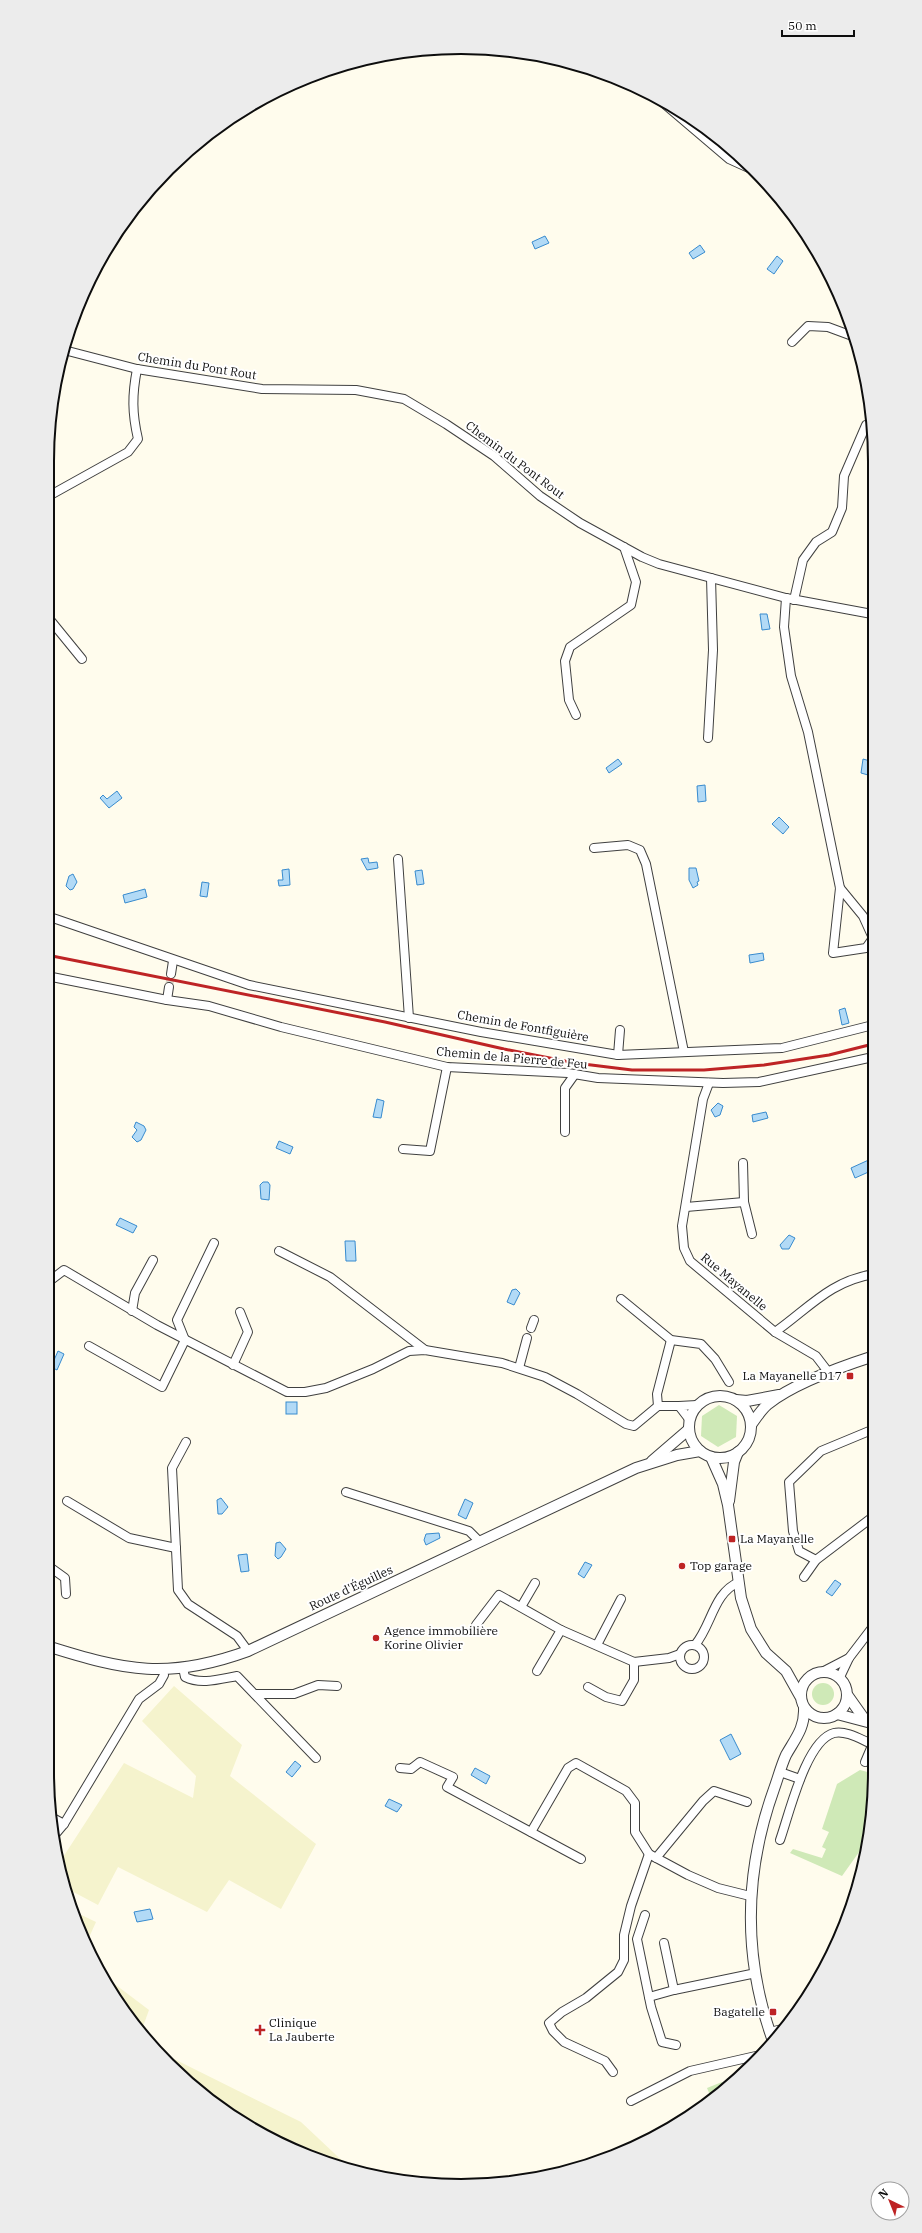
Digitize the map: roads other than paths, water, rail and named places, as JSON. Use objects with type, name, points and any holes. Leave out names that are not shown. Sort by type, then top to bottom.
[{"type":"street","points":[[686,122],[729,159],[738,163]]},
{"type":"street","points":[[792,342],[808,326],[828,327],[847,334]]},
{"type":"street","name":"Chemin du Pont Rout","points":[[69,351],[137,369],[262,389],[319,388],[356,390],[404,399],[446,424],[494,456],[540,496],[580,523],[659,564],[790,599],[868,613]]},
{"type":"street","points":[[54,493],[128,452],[138,439],[132,414],[137,369]]},
{"type":"street","points":[[866,425],[844,476],[842,508],[832,532],[816,542],[803,560],[790,599],[784,627],[791,676],[808,732],[840,888],[833,953],[866,948],[868,945]]},
{"type":"street","points":[[576,715],[569,700],[565,661],[570,647],[631,605],[636,582],[624,547]]},
{"type":"street","points":[[708,738],[713,650],[711,578]]},
{"type":"street","points":[[54,625],[82,659]]},
{"type":"street","points":[[594,848],[628,845],[640,850],[646,864],[684,1052]]},
{"type":"street","points":[[398,859],[409,1018]]},
{"type":"street","points":[[840,888],[863,916],[868,927]]},
{"type":"street","points":[[54,918],[174,961],[171,974]]},
{"type":"street","name":"Chemin de Fontfiguière","points":[[174,961],[248,986],[482,1032],[618,1055],[782,1048],[868,1026]]},
{"type":"street","name":"Chemin de la Pierre de Feu","points":[[54,977],[167,1000],[210,1006],[281,1027],[447,1067],[575,1074],[598,1078],[709,1083],[759,1082],[868,1058]]},
{"type":"street","points":[[167,1000],[169,987]]},
{"type":"street","points":[[618,1055],[620,1030]]},
{"type":"street","points":[[403,1149],[430,1151],[447,1067]]},
{"type":"street","points":[[565,1132],[565,1088],[575,1074]]},
{"type":"street","name":"Rue Mayanelle","points":[[709,1083],[703,1099],[682,1226],[684,1248],[690,1261],[775,1332],[816,1356],[829,1373]]},
{"type":"street","points":[[743,1163],[744,1202],[752,1234]]},
{"type":"street","points":[[686,1207],[744,1202]]},
{"type":"street","points":[[89,1346],[162,1387],[185,1340],[177,1320],[214,1243]]},
{"type":"street","points":[[279,1251],[330,1277],[425,1350]]},
{"type":"street","points":[[132,1312],[135,1294],[153,1260]]},
{"type":"street","points":[[54,1278],[64,1270],[132,1312],[287,1392],[305,1392],[326,1388],[366,1372],[409,1351],[425,1350],[481,1359],[519,1368],[545,1377],[577,1394],[626,1424],[634,1426],[658,1406],[697,1405],[712,1397],[728,1397],[736,1400],[747,1401],[782,1394],[829,1373],[868,1358]]},
{"type":"street","points":[[775,1332],[798,1315],[820,1295],[857,1277],[868,1275]]},
{"type":"street","points":[[621,1299],[671,1340],[701,1344],[716,1359],[729,1382]]},
{"type":"street","points":[[233,1365],[248,1332],[240,1312]]},
{"type":"street","points":[[531,1328],[534,1320]]},
{"type":"street","points":[[519,1368],[527,1338]]},
{"type":"street","points":[[658,1406],[657,1394],[671,1340]]},
{"type":"street","points":[[728,1505],[734,1462],[738,1452],[748,1440],[751,1425],[761,1411],[782,1394]]},
{"type":"street","points":[[736,1400],[746,1411],[751,1425]]},
{"type":"street","points":[[697,1405],[689,1419],[688,1430],[692,1442],[700,1452],[711,1457],[725,1458],[738,1452]]},
{"type":"street","points":[[679,1406],[689,1419]]},
{"type":"street","name":"Route d'Éguilles","points":[[651,1462],[688,1430]]},
{"type":"street","points":[[816,1560],[799,1552],[793,1531],[789,1482],[821,1451],[868,1431]]},
{"type":"street","points":[[186,1442],[172,1468],[178,1590],[188,1604],[237,1636],[248,1650]]},
{"type":"street","name":"Route d'Éguilles","points":[[54,1648],[102,1663],[134,1668],[163,1670],[206,1664],[248,1650],[651,1462],[692,1451],[700,1452]]},
{"type":"street","points":[[711,1457],[723,1484],[728,1505],[741,1598],[751,1629],[766,1653],[786,1671],[800,1696],[804,1708],[805,1720],[802,1729],[786,1756],[766,1811],[750,1896],[750,1933],[756,1973],[772,2035]]},
{"type":"street","points":[[346,1492],[469,1531],[480,1542]]},
{"type":"street","points":[[67,1501],[129,1538],[176,1548]]},
{"type":"street","points":[[804,1577],[816,1560],[868,1524]]},
{"type":"street","points":[[54,1570],[65,1578],[66,1594]]},
{"type":"street","points":[[476,1625],[499,1595],[561,1630],[634,1662],[669,1658],[680,1654],[687,1646],[695,1645],[704,1634],[723,1593],[739,1582]]},
{"type":"street","points":[[521,1607],[536,1583]]},
{"type":"street","points":[[597,1645],[621,1599]]},
{"type":"street","points":[[537,1671],[561,1630]]},
{"type":"street","points":[[840,1677],[849,1658],[868,1633]]},
{"type":"street","points":[[669,1658],[684,1666],[691,1668],[698,1667],[703,1661],[704,1634]]},
{"type":"street","points":[[695,1645],[703,1653]]},
{"type":"street","points":[[680,1654],[680,1660],[684,1666]]},
{"type":"street","points":[[800,1696],[802,1686],[808,1678],[815,1673],[824,1671],[849,1658]]},
{"type":"street","points":[[588,1687],[606,1697],[622,1701],[634,1680],[634,1662]]},
{"type":"street","points":[[183,1668],[185,1677],[191,1680],[200,1681],[237,1676],[316,1758]]},
{"type":"street","points":[[58,1831],[64,1824],[127,1716],[139,1699],[159,1684],[164,1675],[163,1670]]},
{"type":"street","points":[[786,1671],[808,1678]]},
{"type":"street","points":[[824,1671],[833,1673],[840,1677],[846,1686],[848,1696],[865,1720]]},
{"type":"street","points":[[255,1694],[294,1694],[318,1685],[337,1686]]},
{"type":"street","points":[[837,1714],[844,1706],[848,1696]]},
{"type":"street","points":[[804,1708],[810,1714],[824,1718]]},
{"type":"street","points":[[802,1729],[824,1718],[837,1714],[868,1721]]},
{"type":"street","points":[[780,1840],[800,1780],[815,1750],[822,1740],[834,1733],[849,1734],[868,1740]]},
{"type":"street","points":[[865,1762],[868,1755]]},
{"type":"street","points":[[400,1768],[411,1769],[420,1762],[434,1766],[453,1777],[447,1787],[581,1859]]},
{"type":"street","points":[[531,1832],[568,1768],[576,1763],[626,1790],[635,1803],[635,1832],[652,1856],[688,1875],[718,1888],[750,1896]]},
{"type":"street","points":[[780,1772],[800,1780]]},
{"type":"street","points":[[612,2072],[605,2061],[564,2042],[553,2032],[549,2023],[562,2012],[586,1998],[618,1972],[624,1960],[624,1935],[631,1906],[652,1856],[714,1791],[747,1802]]},
{"type":"street","points":[[57,1820],[64,1824]]},
{"type":"street","points":[[645,1915],[636,1940],[649,1997],[662,2042],[676,2045]]},
{"type":"street","points":[[664,1943],[674,1990]]},
{"type":"street","points":[[649,1997],[674,1990],[756,1973]]},
{"type":"street","points":[[631,2101],[690,2071],[752,2057]]},
{"type":"water","points":[[545,236],[549,243],[535,249],[532,242]]},
{"type":"water","points":[[700,245],[705,252],[693,259],[689,253]]},
{"type":"water","points":[[777,256],[783,261],[774,274],[767,269]]},
{"type":"water","points":[[760,614],[767,614],[770,629],[762,630]]},
{"type":"water","points":[[618,759],[622,764],[609,773],[606,768]]},
{"type":"water","points":[[863,759],[868,760],[868,775],[861,773]]},
{"type":"water","points":[[705,785],[706,801],[698,802],[697,786]]},
{"type":"water","points":[[117,791],[122,798],[109,808],[100,798],[103,795],[107,799]]},
{"type":"water","points":[[779,817],[789,827],[783,834],[772,824]]},
{"type":"water","points":[[368,858],[369,863],[377,862],[378,868],[367,870],[361,859]]},
{"type":"water","points":[[689,868],[696,868],[699,881],[697,882],[698,885],[693,888],[689,880]]},
{"type":"water","points":[[289,869],[290,885],[279,886],[278,880],[283,880],[282,870]]},
{"type":"water","points":[[422,870],[424,884],[417,885],[415,871]]},
{"type":"water","points":[[73,874],[77,882],[73,889],[70,890],[66,886],[69,876]]},
{"type":"water","points":[[202,882],[209,883],[207,897],[200,896]]},
{"type":"water","points":[[145,889],[147,897],[125,903],[123,895]]},
{"type":"water","points":[[763,953],[764,960],[750,963],[749,955]]},
{"type":"water","points":[[845,1008],[849,1023],[842,1025],[839,1010]]},
{"type":"water","points":[[377,1099],[384,1101],[381,1118],[373,1117]]},
{"type":"water","points":[[718,1103],[723,1106],[720,1115],[715,1117],[711,1110]]},
{"type":"water","points":[[766,1112],[768,1118],[753,1122],[752,1115]]},
{"type":"water","points":[[136,1122],[144,1126],[146,1130],[141,1140],[137,1142],[132,1137],[137,1130],[134,1127]]},
{"type":"water","points":[[279,1141],[293,1147],[290,1154],[276,1148]]},
{"type":"water","points":[[868,1160],[868,1172],[855,1178],[851,1168]]},
{"type":"water","points":[[263,1182],[268,1182],[270,1185],[269,1200],[261,1199],[260,1185]]},
{"type":"water","points":[[120,1218],[137,1226],[133,1233],[116,1225]]},
{"type":"water","points":[[789,1235],[795,1238],[789,1249],[782,1249],[780,1245]]},
{"type":"water","points":[[345,1241],[355,1241],[356,1261],[346,1261]]},
{"type":"water","points":[[516,1289],[520,1293],[514,1305],[507,1302],[512,1290]]},
{"type":"water","points":[[58,1351],[64,1354],[57,1370],[54,1368],[54,1360]]},
{"type":"water","points":[[286,1402],[297,1402],[297,1414],[286,1414]]},
{"type":"water","points":[[221,1498],[228,1507],[222,1514],[218,1514],[217,1500]]},
{"type":"water","points":[[465,1499],[473,1503],[466,1519],[458,1515]]},
{"type":"water","points":[[439,1533],[440,1538],[426,1545],[424,1540],[426,1534]]},
{"type":"water","points":[[280,1542],[286,1549],[278,1559],[275,1556],[276,1543]]},
{"type":"water","points":[[247,1554],[249,1571],[241,1572],[238,1555]]},
{"type":"water","points":[[585,1562],[592,1565],[584,1578],[578,1574]]},
{"type":"water","points":[[835,1580],[841,1584],[832,1596],[826,1592]]},
{"type":"water","points":[[731,1734],[741,1754],[730,1760],[720,1740]]},
{"type":"water","points":[[295,1761],[301,1766],[292,1777],[286,1772]]},
{"type":"water","points":[[475,1768],[490,1776],[486,1784],[471,1775]]},
{"type":"water","points":[[389,1799],[402,1805],[397,1812],[385,1806]]},
{"type":"water","points":[[150,1909],[153,1919],[137,1922],[134,1912]]},
{"type":"tunnel","points":[[169,987],[171,974]]},
{"type":"railway","points":[[54,956],[385,1022],[504,1049],[575,1063],[632,1070],[704,1070],[764,1065],[829,1055],[868,1045]]},
{"type":"place","name":"La Mayanelle D17","points":[[850,1376]]},
{"type":"place","name":"La Mayanelle","points":[[732,1539]]},
{"type":"place","name":"Top garage","points":[[682,1566]]},
{"type":"place","name":"Agence immobilière Korine Olivier","points":[[376,1638]]},
{"type":"place","name":"Bagatelle","points":[[773,2012]]},
{"type":"place","name":"Clinique La Jauberte","points":[[260,2030]]}]
